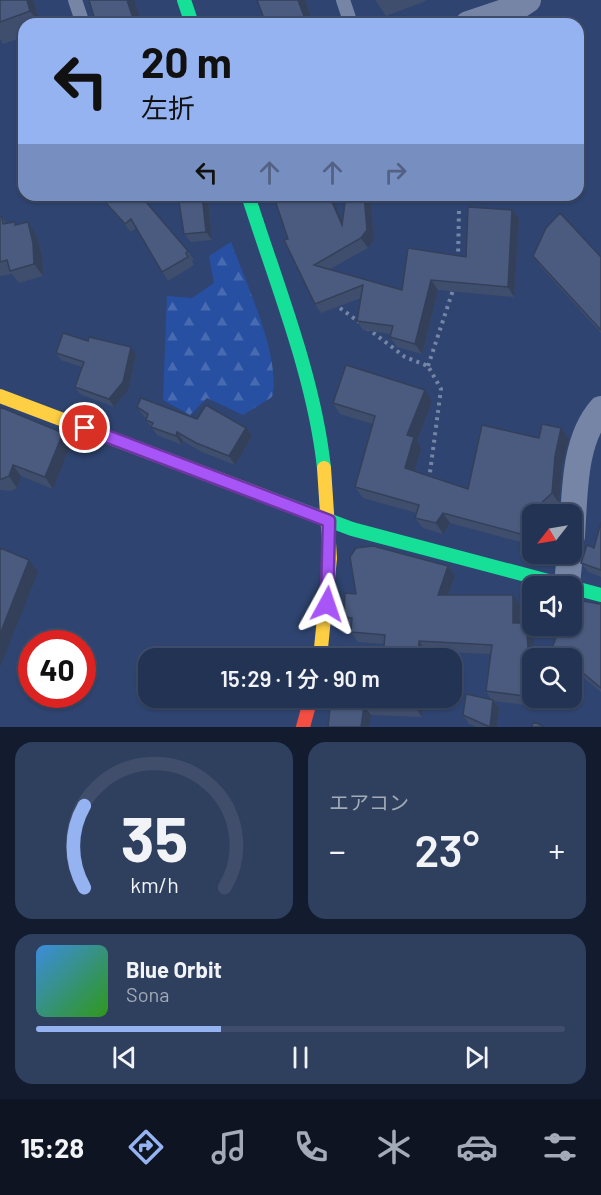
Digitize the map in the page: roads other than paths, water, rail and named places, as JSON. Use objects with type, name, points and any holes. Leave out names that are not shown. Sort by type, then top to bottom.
[{"type":"street","points":[[184,0],[190,18]]},
{"type":"street","points":[[486,18],[516,8],[528,0]]},
{"type":"street","points":[[250,201],[304,370],[320,434],[329,521],[329,585],[321,648]]},
{"type":"street","points":[[0,396],[329,521],[537,576]]},
{"type":"street","points":[[574,504],[577,472],[589,423],[601,409]]},
{"type":"street","points":[[582,589],[601,595]]},
{"type":"street","points":[[303,727],[308,708]]},
{"type":"lane","points":[[75,0],[81,18]]},
{"type":"lane","points":[[343,0],[349,18]]}]
